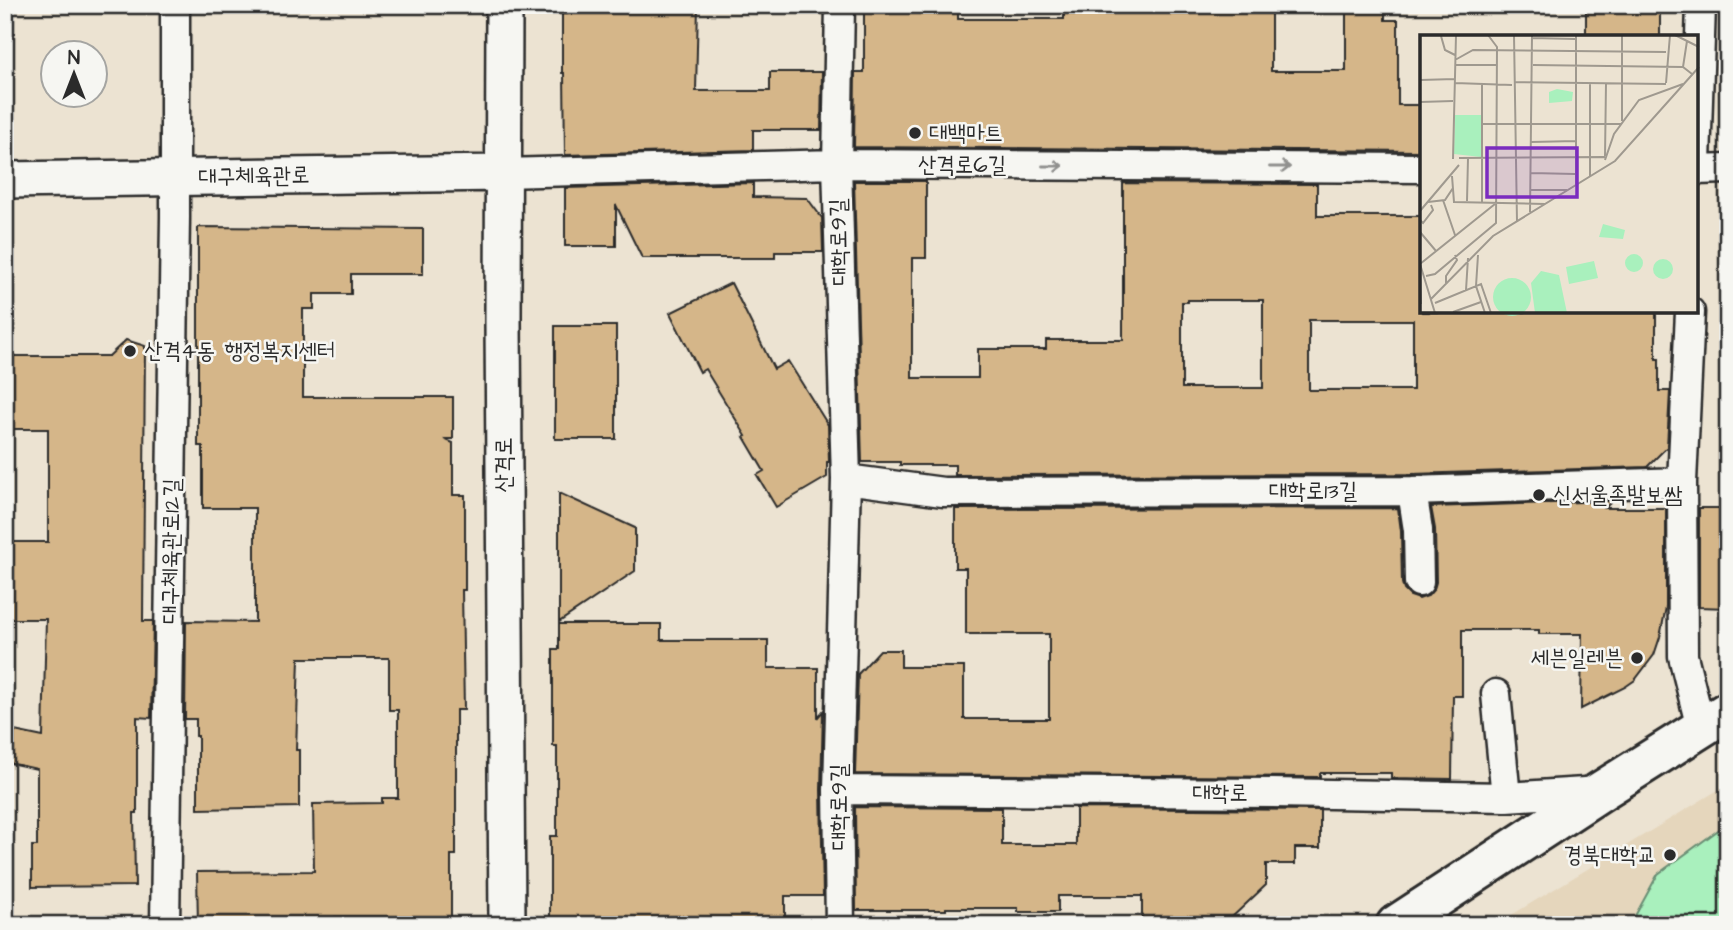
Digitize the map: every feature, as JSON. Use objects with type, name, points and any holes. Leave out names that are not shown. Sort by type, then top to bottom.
[{"type":"main road","name":"대학로","points":[[1396,925],[1715,720]]},
{"type":"street","name":"대구체육관로12길","points":[[165,925],[175,5]]},
{"type":"street","name":"산격로","points":[[504,5],[507,925]]},
{"type":"street","name":"대학로9길","points":[[840,5],[837,164],[846,480],[838,790],[840,925]]},
{"type":"street","points":[[1698,100],[1701,5]]},
{"type":"street","name":"산격로6길","points":[[503,173],[837,164],[1420,168]]},
{"type":"street","points":[[1698,170],[1728,169]]},
{"type":"street","name":"대구체육관로","points":[[5,180],[503,173]]},
{"type":"street","points":[[1690,313],[1682,482],[1684,656],[1715,720]]},
{"type":"street","name":"대학로13길","points":[[846,480],[943,492],[1412,491],[1682,482]]},
{"type":"street","points":[[1412,491],[1418,530],[1419,582]]},
{"type":"street","points":[[1496,694],[1506,797]]},
{"type":"street","name":"대학로","points":[[838,790],[1506,797],[1601,791]]},
{"type":"shaded area","name":"경북대학교","points":[[1728,784],[1728,925],[1495,925]]},
{"type":"green space","points":[[1728,823],[1728,925],[1630,925],[1658,874]]},
{"type":"building","points":[[567,5],[698,5],[696,91],[770,91],[770,72],[822,72],[821,130],[753,130],[753,150],[565,155],[562,14],[567,14]]},
{"type":"building","points":[[864,5],[958,5],[958,19],[1064,19],[1064,6],[1271,5],[1271,71],[1346,71],[1346,5],[1385,5],[1385,20],[1398,20],[1398,105],[1420,105],[1420,151],[854,147],[855,72],[864,72]]},
{"type":"building","points":[[1586,5],[1660,5],[1660,35],[1586,35]]},
{"type":"building","points":[[854,181],[926,181],[926,258],[912,258],[912,378],[978,378],[978,349],[1046,349],[1046,340],[1123,340],[1123,183],[1317,184],[1317,216],[1420,216],[1420,313],[1656,313],[1659,391],[1670,391],[1667,447],[1647,467],[1412,474],[955,475],[955,465],[900,465],[900,462],[862,462]],"holes":[[[1263,300],[1263,388],[1182,388],[1182,302]],[[1309,320],[1413,320],[1413,390],[1309,390]]]},
{"type":"building","points":[[753,183],[753,197],[807,198],[822,218],[823,252],[775,252],[775,258],[642,258],[616,205],[616,246],[565,246],[565,188]]},
{"type":"building","points":[[198,227],[423,229],[423,274],[351,274],[351,294],[314,294],[314,309],[303,309],[303,397],[453,397],[453,439],[444,439],[453,443],[453,495],[465,495],[465,590],[462,590],[464,710],[456,710],[456,855],[451,855],[451,925],[392,925],[392,917],[335,917],[335,925],[198,925],[197,872],[314,871],[313,804],[382,803],[382,798],[398,798],[398,710],[389,710],[389,658],[299,658],[296,750],[299,750],[299,807],[198,809],[196,719],[185,719],[186,621],[255,622],[255,508],[203,508],[203,446],[198,446]]},
{"type":"building","points":[[731,283],[774,369],[788,361],[828,425],[827,477],[776,507],[757,475],[764,471],[744,437],[746,436],[705,369],[700,372],[670,313]]},
{"type":"building","points":[[555,326],[616,326],[616,439],[555,439]]},
{"type":"building","points":[[126,340],[145,346],[143,621],[153,621],[151,718],[137,717],[135,886],[32,887],[32,846],[37,846],[37,769],[5,762],[5,729],[43,737],[46,619],[5,619],[5,542],[48,542],[48,429],[5,429],[5,356],[109,356]]},
{"type":"building","points":[[559,493],[635,528],[635,571],[559,622]]},
{"type":"building","points":[[1612,501],[1605,508],[1666,508],[1666,607],[1654,655],[1635,680],[1581,709],[1582,634],[1539,634],[1539,630],[1462,630],[1462,696],[1453,696],[1452,779],[1391,778],[1391,773],[1320,773],[1320,777],[855,774],[858,674],[880,650],[901,650],[901,667],[964,667],[964,719],[1049,719],[1049,634],[966,634],[966,568],[955,568],[955,509],[1398,508],[1402,583],[1410,596],[1419,599],[1428,596],[1436,582],[1435,529],[1431,507]]},
{"type":"building","points":[[1699,508],[1728,508],[1728,608],[1699,607]]},
{"type":"building","points":[[559,624],[661,624],[661,640],[768,640],[768,668],[818,668],[818,717],[823,711],[823,896],[785,896],[785,925],[550,925],[550,836],[557,836],[553,649],[559,649]]},
{"type":"building","points":[[855,807],[1002,808],[1002,845],[1076,845],[1076,808],[1320,810],[1320,848],[1295,848],[1295,864],[1266,864],[1266,885],[1229,920],[1193,925],[1142,925],[1142,896],[1058,896],[1058,912],[1018,912],[1018,908],[856,910]]},
{"type":"place","name":"대백마트","points":[[915,133]]},
{"type":"place","name":"산격4동 행정복지센터","points":[[130,351]]},
{"type":"place","name":"신서울족발보쌈","points":[[1539,495]]},
{"type":"place","name":"세븐일레븐","points":[[1637,658]]},
{"type":"place","name":"경북대학교","points":[[1670,855]]}]
